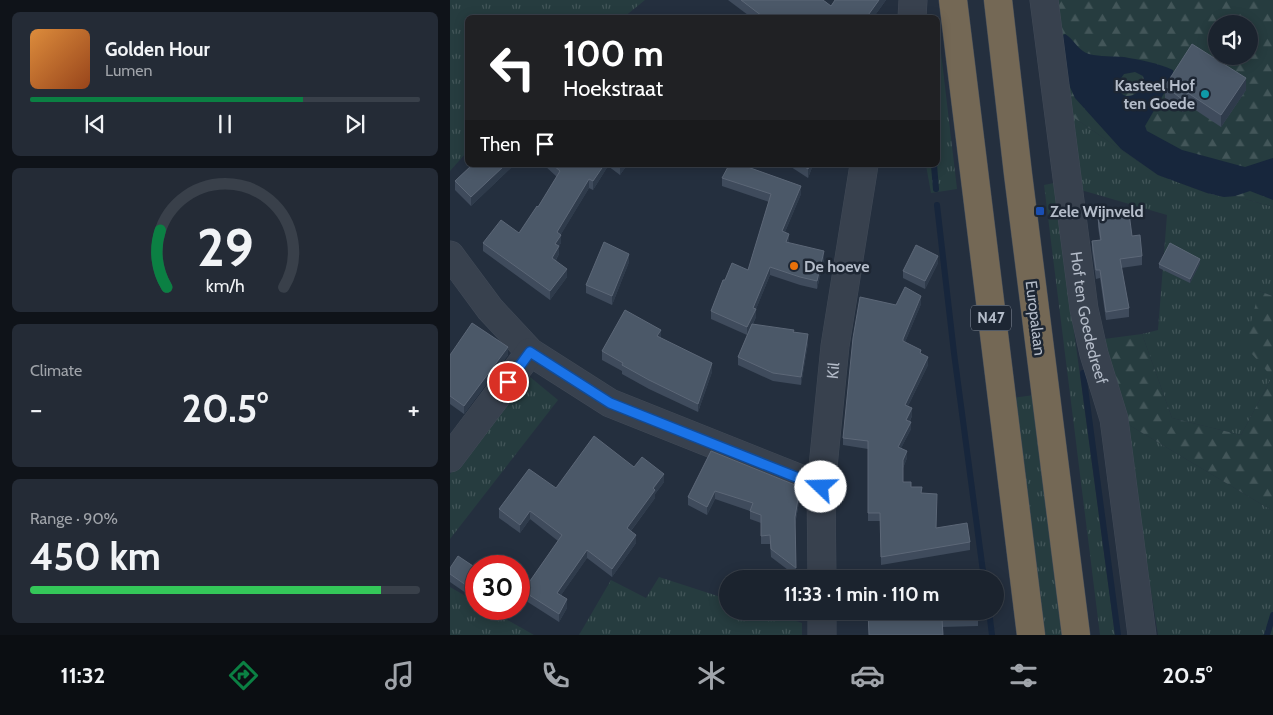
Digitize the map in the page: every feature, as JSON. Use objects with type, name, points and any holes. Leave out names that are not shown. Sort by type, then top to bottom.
[{"type":"highway","name":"N47","points":[[953,0],[1031,635]]},
{"type":"highway","name":"Europalaan","points":[[998,0],[1076,635]]},
{"type":"street","points":[[912,15],[913,0]]},
{"type":"street","name":"Hof ten Goededreef","points":[[1044,0],[1084,309],[1094,354],[1114,419],[1142,635]]},
{"type":"street","name":"Kil","points":[[822,570],[821,487],[836,332],[864,167]]},
{"type":"street","points":[[450,255],[490,308],[530,352],[610,403],[821,487]]},
{"type":"street","points":[[450,458],[530,352]]},
{"type":"street","points":[[822,620],[822,635]]},
{"type":"green space","points":[[450,0],[645,0],[626,15],[465,15],[465,154],[450,171]]},
{"type":"green space","points":[[1051,0],[1273,0],[1273,207],[1235,196],[1224,197],[1207,193],[1158,175],[1067,113]]},
{"type":"green space","points":[[940,44],[957,189],[931,193],[926,167],[940,167]]},
{"type":"green space","points":[[1067,113],[1158,175],[1207,193],[1224,197],[1235,196],[1273,207],[1273,296],[1259,291],[1272,377],[1241,435],[1172,418],[1142,334],[1158,330],[1167,215],[1081,190]]},
{"type":"green space","points":[[1054,183],[1115,635],[1100,635],[1044,185]]},
{"type":"green space","points":[[1259,291],[1273,296],[1273,511],[1124,422],[1104,339],[1142,334],[1172,418],[1241,435],[1272,377],[1245,346]]},
{"type":"green space","points":[[524,372],[558,400],[450,539],[450,474]]},
{"type":"green space","points":[[1034,395],[1064,635],[1043,635],[1013,398]]},
{"type":"green space","points":[[1124,422],[1273,511],[1273,635],[1158,635]]},
{"type":"green space","points":[[659,577],[719,596],[719,620],[793,620],[802,623],[802,635],[579,635],[611,580],[646,598]]},
{"type":"green space","points":[[450,587],[465,596],[465,620],[507,620],[534,635],[450,635]]},
{"type":"water","points":[[1065,34],[1089,54],[1136,59],[1173,70],[1174,76],[1145,126],[1147,131],[1182,150],[1245,167],[1273,158],[1273,200],[1250,191],[1224,197],[1207,193],[1158,175],[1121,149],[1075,98],[1063,63],[1062,36]],"holes":[[[1135,72],[1143,76],[1145,84],[1137,93],[1128,96],[1121,92],[1119,81],[1124,74]]]},
{"type":"building","points":[[741,0],[823,0],[831,6],[835,0],[879,0],[868,15],[761,15]]},
{"type":"building","name":"Kasteel Hof ten Goede","points":[[1192,44],[1208,54],[1208,65],[1225,65],[1246,78],[1221,115],[1188,93],[1183,100],[1165,86]]},
{"type":"building","points":[[470,167],[503,167],[471,197],[455,181]]},
{"type":"building","points":[[555,167],[603,167],[593,181],[589,179],[557,232],[561,235],[555,244],[559,246],[552,258],[567,269],[550,291],[483,243],[501,220],[519,233],[538,207],[560,171]]},
{"type":"building","points":[[728,167],[748,167],[801,186],[782,231],[789,234],[786,242],[824,251],[817,281],[770,267],[753,308],[756,309],[747,327],[711,311],[732,263],[748,270],[771,194],[722,178]]},
{"type":"building","points":[[1129,213],[1132,236],[1140,235],[1142,256],[1120,259],[1129,308],[1106,312],[1100,270],[1096,270],[1092,241],[1101,240],[1098,218]]},
{"type":"building","points":[[604,242],[629,254],[612,296],[586,285]]},
{"type":"building","points":[[1170,243],[1200,259],[1190,279],[1159,264]]},
{"type":"building","points":[[916,245],[938,256],[925,281],[903,271]]},
{"type":"building","points":[[905,287],[921,296],[903,341],[921,350],[920,353],[928,357],[905,405],[912,408],[906,420],[911,422],[898,447],[907,451],[903,460],[903,482],[911,482],[911,487],[922,487],[921,493],[937,494],[936,528],[967,523],[970,542],[881,557],[880,513],[868,513],[868,441],[843,438],[853,338],[860,297],[896,305]]},
{"type":"building","points":[[625,310],[661,330],[657,336],[712,363],[698,404],[649,380],[602,351]]},
{"type":"building","points":[[472,323],[508,347],[464,406],[450,396],[450,355]]},
{"type":"building","points":[[752,324],[808,334],[801,377],[773,373],[738,357]]},
{"type":"building","points":[[594,436],[634,467],[642,457],[664,474],[653,488],[655,490],[627,528],[636,535],[612,569],[587,550],[557,593],[567,599],[559,614],[530,595],[530,581],[562,535],[530,511],[520,525],[499,509],[529,469],[556,488]]},
{"type":"building","points":[[711,451],[800,487],[795,517],[796,568],[771,549],[770,535],[761,536],[761,515],[750,511],[753,503],[715,491],[707,507],[688,497]]},
{"type":"building","points":[[458,556],[465,561],[465,584],[450,574],[450,568]]},
{"type":"building","points":[[868,620],[942,620],[943,635],[869,635]]},
{"type":"waterway","points":[[934,167],[936,189]]},
{"type":"waterway","points":[[937,205],[954,353],[983,570]]},
{"type":"waterway","points":[[1083,373],[1118,635]]},
{"type":"waterway","points":[[1267,635],[1273,615]]},
{"type":"waterway","points":[[990,620],[992,635]]},
{"type":"place","name":"Kasteel Hof ten Goede","points":[[1205,94]]},
{"type":"place","name":"Zele Wijnveld","points":[[1040,211]]},
{"type":"place","name":"De hoeve","points":[[794,266]]},
{"type":"route","points":[[508,382],[530,352],[610,403],[821,487]]}]
